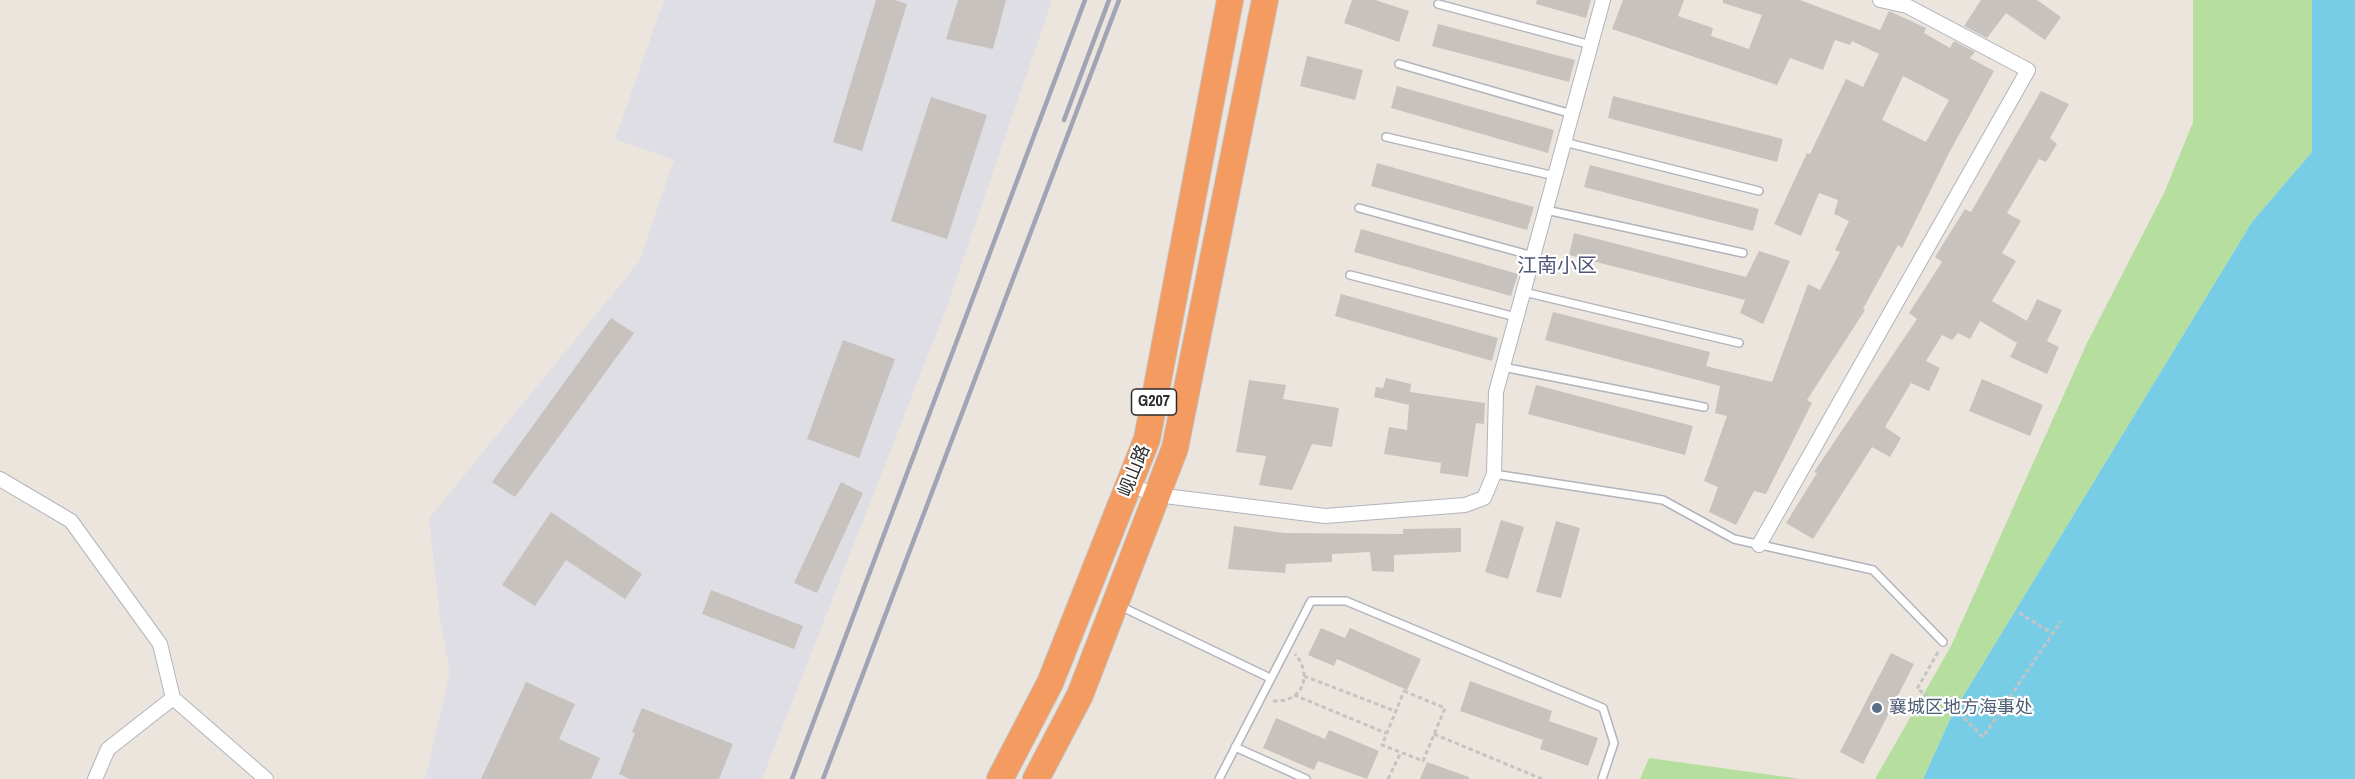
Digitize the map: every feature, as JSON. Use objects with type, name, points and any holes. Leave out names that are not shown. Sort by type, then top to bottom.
[{"type":"highway","name":"岘山路","points":[[1000,779],[1050,683],[1147,439],[1230,0]]},
{"type":"highway","name":"岘山路","points":[[1036,779],[1080,695],[1175,448],[1265,0]]},
{"type":"street","points":[[1129,485],[1157,495],[1325,516],[1465,506],[1484,498],[1494,474],[1496,392],[1603,0]]},
{"type":"street","points":[[1759,545],[2028,70],[1907,6],[1880,0]]},
{"type":"street","points":[[0,479],[71,521],[160,644],[173,698],[266,779]]},
{"type":"street","points":[[95,779],[108,748],[173,698]]},
{"type":"lane","points":[[1438,4],[1591,45]]},
{"type":"lane","points":[[1399,64],[1572,114]]},
{"type":"lane","points":[[1386,137],[1555,176]]},
{"type":"lane","points":[[1564,142],[1759,190]]},
{"type":"lane","points":[[1359,208],[1533,256]]},
{"type":"lane","points":[[1546,210],[1743,253]]},
{"type":"lane","points":[[1350,275],[1517,317]]},
{"type":"lane","points":[[1524,292],[1739,343]]},
{"type":"lane","points":[[1503,367],[1704,407]]},
{"type":"lane","points":[[1494,474],[1663,500],[1734,539],[1873,570],[1943,642]]},
{"type":"lane","points":[[1219,779],[1311,601],[1346,601],[1603,708],[1614,743],[1602,779]]},
{"type":"lane","points":[[1115,604],[1270,678]]},
{"type":"lane","points":[[1235,747],[1306,779]]},
{"type":"path","points":[[2019,613],[2052,633]]},
{"type":"path","points":[[1943,642],[1917,689],[1963,717],[1983,737],[2061,621]]},
{"type":"path","points":[[1259,699],[1284,701],[1300,692],[1304,664],[1288,645]]},
{"type":"path","points":[[1304,676],[1395,711]]},
{"type":"path","points":[[1404,691],[1445,708],[1423,761],[1382,745],[1395,711],[1404,691]]},
{"type":"path","points":[[1294,695],[1386,733]]},
{"type":"path","points":[[1434,734],[1542,779]]},
{"type":"path","points":[[1388,779],[1401,752]]},
{"type":"shaded area","points":[[664,0],[1052,0],[948,304],[762,779],[425,779],[450,673],[440,618],[429,518],[639,262],[674,160],[615,139]]},
{"type":"green space","points":[[2193,0],[2312,0],[2312,152],[2252,222],[1953,713],[1923,779],[1875,779],[1951,646],[2087,343],[2165,191],[2193,122]]},
{"type":"green space","points":[[1649,758],[1801,779],[1640,779]]},
{"type":"water","points":[[2312,0],[2355,0],[2355,779],[1923,779],[1953,713],[2252,222],[2312,152]]},
{"type":"building","points":[[876,0],[895,0],[907,4],[862,151],[833,142]]},
{"type":"building","points":[[958,0],[1006,0],[993,49],[946,39]]},
{"type":"building","points":[[1352,0],[1375,0],[1409,11],[1399,42],[1344,23]]},
{"type":"building","points":[[1537,0],[1591,0],[1586,18],[1536,4]]},
{"type":"building","points":[[1623,0],[1684,0],[1678,16],[1713,28],[1711,36],[1749,49],[1762,15],[1723,3],[1723,0],[1800,0],[1880,30],[1889,11],[1926,28],[1924,33],[1950,48],[1954,41],[1975,52],[1970,58],[1994,71],[1949,153],[1902,248],[1898,245],[1863,309],[1865,310],[1807,400],[1812,403],[1766,494],[1754,491],[1736,525],[1709,512],[1718,487],[1704,481],[1727,416],[1715,413],[1720,386],[1545,340],[1553,312],[1710,352],[1706,366],[1772,382],[1808,284],[1820,290],[1840,252],[1835,250],[1849,221],[1834,214],[1838,200],[1819,193],[1801,236],[1774,224],[1807,153],[1810,154],[1846,79],[1863,87],[1879,54],[1852,41],[1850,45],[1835,40],[1823,70],[1790,58],[1777,85],[1612,29]],"holes":[[[1903,76],[1949,100],[1926,142],[1882,120]]]},
{"type":"building","points":[[1981,0],[2037,0],[2061,17],[2045,40],[2006,13],[1987,38],[1964,26]]},
{"type":"building","points":[[1438,24],[1575,60],[1569,82],[1432,46]]},
{"type":"building","points":[[1307,56],[1363,70],[1355,100],[1300,86]]},
{"type":"building","points":[[1397,86],[1554,130],[1548,153],[1391,108]]},
{"type":"building","points":[[2041,91],[2069,104],[2050,138],[2057,144],[2046,162],[2039,159],[2007,213],[2021,221],[2002,253],[2016,261],[1992,301],[2027,321],[2037,299],[2062,310],[2047,341],[2059,347],[2047,374],[2010,357],[2017,343],[1980,321],[1970,339],[1958,333],[1952,340],[1942,335],[1926,361],[1940,368],[1929,391],[1911,383],[1885,427],[1901,438],[1890,457],[1872,447],[1813,539],[1786,523],[1817,473],[1814,472],[1917,319],[1909,313],[1942,262],[1935,257],[1965,209],[1971,212]]},
{"type":"building","points":[[1613,96],[1783,139],[1777,162],[1608,118]]},
{"type":"building","points":[[931,97],[987,115],[947,239],[891,221]]},
{"type":"building","points":[[1377,163],[1534,207],[1527,230],[1371,186]]},
{"type":"building","points":[[1590,165],[1759,209],[1753,231],[1584,187]]},
{"type":"building","points":[[1361,229],[1518,274],[1511,296],[1354,252]]},
{"type":"building","points":[[1574,233],[1746,277],[1759,251],[1790,261],[1763,324],[1740,313],[1745,300],[1569,255]]},
{"type":"building","points":[[1341,294],[1498,338],[1492,361],[1335,316]]},
{"type":"building","points":[[611,318],[634,333],[515,497],[492,482]]},
{"type":"building","points":[[843,340],[895,359],[859,458],[807,439]]},
{"type":"building","points":[[1386,378],[1411,384],[1410,392],[1485,403],[1484,424],[1476,423],[1468,477],[1440,473],[1441,463],[1384,454],[1389,427],[1407,430],[1409,405],[1374,397],[1376,387],[1383,388]]},
{"type":"building","points":[[1982,379],[2043,405],[2030,436],[1969,411]]},
{"type":"building","points":[[1249,380],[1286,385],[1283,399],[1339,408],[1332,447],[1312,444],[1292,490],[1259,485],[1266,456],[1236,452]]},
{"type":"building","points":[[1536,385],[1693,426],[1685,455],[1528,414]]},
{"type":"building","points":[[841,482],[863,493],[817,593],[794,583]]},
{"type":"building","points":[[551,512],[642,574],[625,599],[566,560],[535,606],[502,585]]},
{"type":"building","points":[[1501,520],[1524,527],[1508,579],[1485,572]]},
{"type":"building","points":[[1556,521],[1580,528],[1561,598],[1536,592]]},
{"type":"building","points":[[1234,526],[1284,533],[1403,534],[1403,529],[1461,528],[1461,552],[1394,555],[1394,572],[1372,571],[1370,552],[1332,554],[1332,562],[1286,564],[1285,573],[1228,569]]},
{"type":"building","points":[[711,590],[803,626],[794,649],[702,614]]},
{"type":"building","points":[[1321,628],[1345,638],[1350,628],[1421,659],[1407,690],[1337,659],[1334,666],[1308,655]]},
{"type":"building","name":"襄城区地方海事处","points":[[1891,653],[1914,664],[1863,764],[1840,752]]},
{"type":"building","points":[[1470,681],[1552,711],[1549,721],[1598,738],[1588,766],[1540,749],[1543,740],[1460,711]]},
{"type":"building","points":[[526,682],[575,704],[559,739],[600,758],[591,779],[481,779]]},
{"type":"building","points":[[642,708],[733,744],[719,779],[630,779],[619,774]]},
{"type":"building","points":[[1276,718],[1325,739],[1329,730],[1379,751],[1367,779],[1318,761],[1314,770],[1263,748]]},
{"type":"building","points":[[1427,762],[1469,777],[1469,779],[1420,779]]},
{"type":"railway","points":[[792,779],[1085,0]]},
{"type":"railway","points":[[1064,120],[1109,0]]},
{"type":"railway","points":[[823,779],[1119,0]]},
{"type":"place","name":"襄城区地方海事处","points":[[1877,708]]},
{"type":"district","name":"江南小区","points":[[1557,267]]}]
